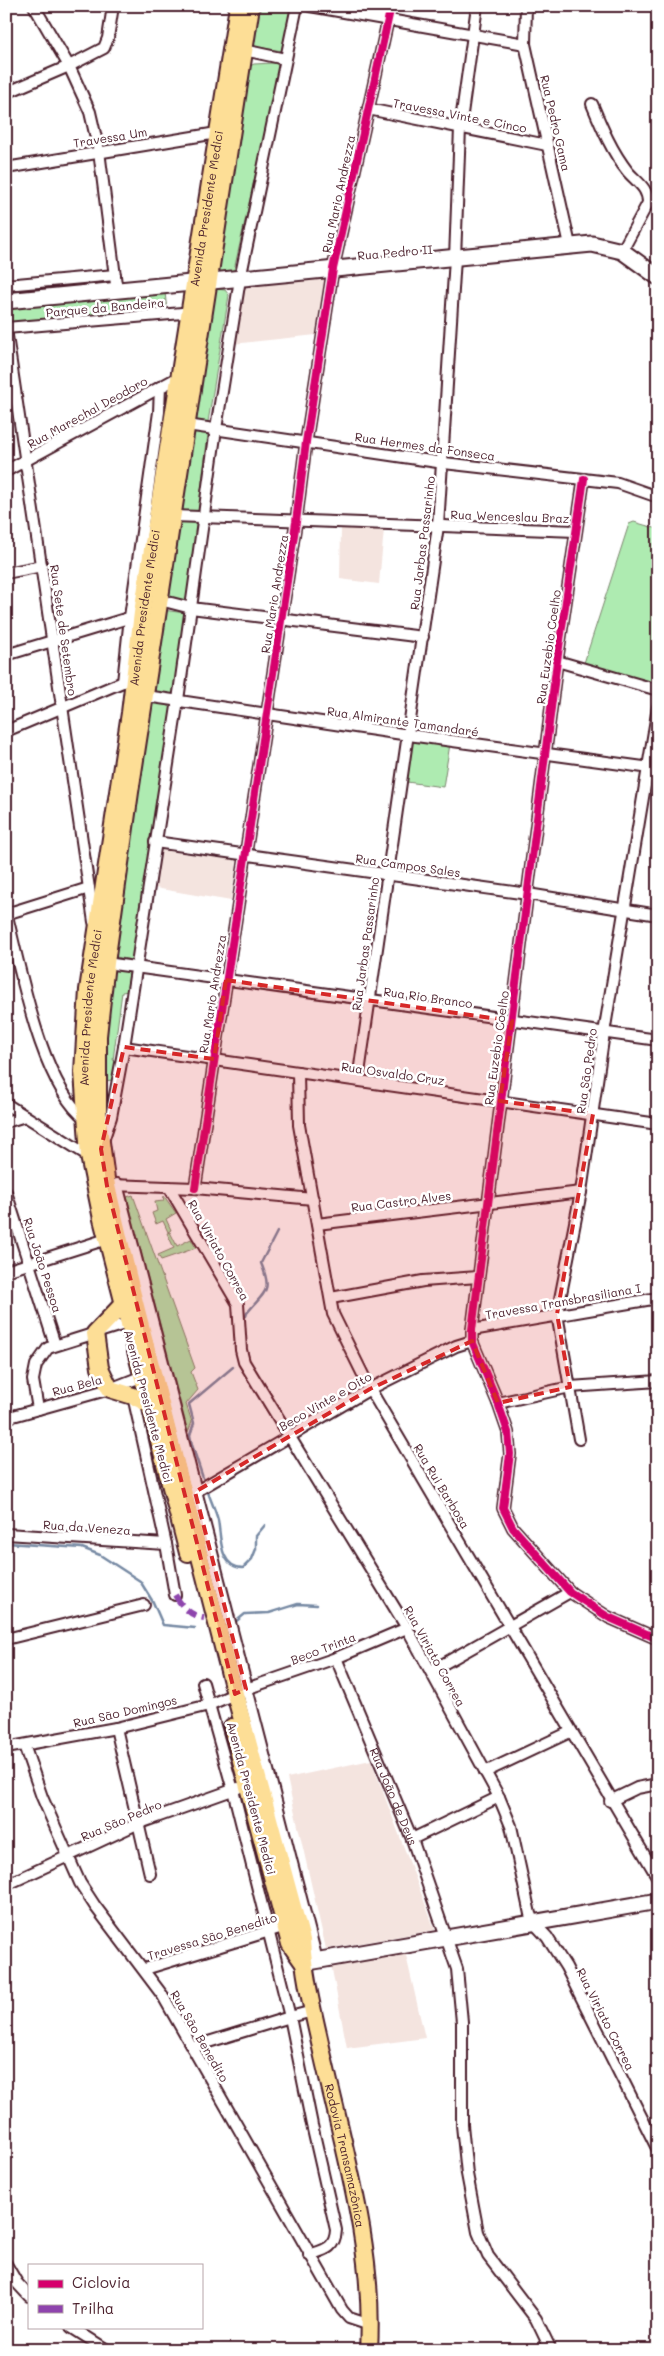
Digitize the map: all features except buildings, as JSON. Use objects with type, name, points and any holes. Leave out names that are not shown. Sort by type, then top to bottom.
[{"type":"main road","name":"Avenida Presidente Medici","points":[[238,6],[231,91],[198,312],[187,425],[173,516],[157,574],[136,615],[96,934],[95,991],[98,1036],[92,1120],[95,1152],[107,1186],[134,1321],[147,1374],[302,1940],[310,1961]]},
{"type":"main road","name":"Avenida Presidente Medici","points":[[203,283],[217,133],[244,50],[251,6]]},
{"type":"main road","name":"Avenida Presidente Medici","points":[[95,991],[106,963],[160,600],[157,574],[181,376],[198,312]]},
{"type":"main road","name":"Avenida Presidente Medici","points":[[107,1186],[107,1239],[123,1304],[134,1321]]},
{"type":"main road","points":[[123,1304],[95,1333],[100,1368],[110,1390],[133,1396],[149,1404]]},
{"type":"main road","name":"Avenida Presidente Medici","points":[[147,1374],[149,1404],[235,1693],[240,1788],[286,1926],[290,1944],[310,1961]]},
{"type":"main road","name":"Rodovia Transamazônica","points":[[310,1961],[313,2011],[363,2239],[370,2325],[369,2350]]},
{"type":"street","points":[[34,6],[69,66],[90,112],[99,151],[117,292]]},
{"type":"street","points":[[6,93],[102,50],[107,43],[113,6]]},
{"type":"street","name":"Avenida Presidente Medici","points":[[95,1152],[111,1117],[124,1047],[178,700],[216,429],[240,279],[297,6]]},
{"type":"street","points":[[310,6],[525,44]]},
{"type":"street","name":"Rua Mario Andrezza","points":[[195,1188],[282,620],[306,442],[333,269],[391,6]]},
{"type":"street","name":"Rua Jarbas Passarinho","points":[[358,1080],[438,526],[444,463],[460,128],[477,6]]},
{"type":"street","name":"Rua Pedro Gama","points":[[526,6],[525,44],[570,245]]},
{"type":"street","points":[[244,50],[285,59]]},
{"type":"street","points":[[592,104],[610,145],[620,161],[646,192],[648,204],[622,251]]},
{"type":"street","name":"Travessa Vinte e Cinco","points":[[368,109],[547,145]]},
{"type":"street","name":"Travessa Um","points":[[6,168],[99,151],[217,133]]},
{"type":"street","name":"Rua Pedro II","points":[[6,302],[592,244],[622,251],[658,277]]},
{"type":"street","points":[[6,285],[115,275]]},
{"type":"street","name":"Parque da Bandeira","points":[[6,329],[198,312]]},
{"type":"street","name":"Rua Sete de Setembro","points":[[6,329],[96,934]]},
{"type":"street","name":"Rua Marechal Deodoro","points":[[6,471],[181,376]]},
{"type":"street","points":[[6,654],[136,615],[159,412],[160,387]]},
{"type":"street","name":"Rua Hermes da Fonseca","points":[[187,425],[444,463],[618,483],[658,497]]},
{"type":"street","name":"Rua Euzebio Coelho","points":[[584,479],[557,661],[512,1021],[500,1101],[472,1341],[508,1432],[510,1454],[503,1508],[506,1518],[570,1592],[608,1617],[658,1639]]},
{"type":"street","name":"Rua Wenceslau Braz","points":[[173,516],[576,531]]},
{"type":"street","points":[[6,573],[42,566]]},
{"type":"street","points":[[160,600],[190,608],[423,637]]},
{"type":"street","points":[[557,661],[658,690]]},
{"type":"street","points":[[6,731],[62,706],[129,680]]},
{"type":"street","name":"Rua Almirante Tamandaré","points":[[146,696],[409,735],[653,768]]},
{"type":"street","name":"Rua São Pedro","points":[[579,1439],[557,1314],[581,1192],[604,1033],[653,768],[658,707]]},
{"type":"street","name":"Rua Campos Sales","points":[[155,842],[528,894],[658,915]]},
{"type":"street","points":[[90,888],[6,913],[39,1042],[74,1111],[92,1120]]},
{"type":"street","name":"Rua Rio Branco","points":[[106,963],[658,1040]]},
{"type":"street","name":"Rua Osvaldo Cruz","points":[[124,1047],[658,1124]]},
{"type":"street","name":"Rua Rui Barbosa","points":[[298,1072],[299,1124],[333,1314],[370,1390],[510,1626],[610,1800],[658,1878]]},
{"type":"street","points":[[6,1104],[25,1116],[95,1152]]},
{"type":"street","points":[[6,1122],[25,1116]]},
{"type":"street","points":[[235,1693],[195,1492],[107,1186],[195,1188],[313,1199]]},
{"type":"street","name":"Rua Viriato Correa","points":[[169,1187],[238,1304],[241,1350],[244,1362],[407,1628],[499,1797],[511,1826],[530,1914],[566,1967],[658,2150]]},
{"type":"street","name":"Rua João Pessoa","points":[[6,1192],[55,1345]]},
{"type":"street","name":"Rua Castro Alves","points":[[318,1224],[581,1192]]},
{"type":"street","points":[[6,1271],[107,1239]]},
{"type":"street","points":[[331,1298],[423,1281],[478,1277]]},
{"type":"street","name":"Travessa Transbrasiliana I","points":[[472,1330],[658,1298]]},
{"type":"street","points":[[38,1409],[33,1380],[36,1365],[48,1348],[134,1321]]},
{"type":"street","name":"Beco Vinte e Oito","points":[[195,1492],[288,1436],[370,1390],[448,1350],[472,1341]]},
{"type":"street","name":"Rua Bela","points":[[6,1418],[110,1390],[147,1374]]},
{"type":"street","points":[[498,1403],[570,1387],[658,1381]]},
{"type":"street","points":[[133,1396],[166,1544],[175,1595]]},
{"type":"street","name":"Rua da Veneza","points":[[6,1534],[166,1544]]},
{"type":"street","points":[[431,1671],[570,1592]]},
{"type":"street","points":[[6,1639],[144,1605]]},
{"type":"street","name":"Beco Trinta","points":[[235,1693],[336,1658],[407,1628]]},
{"type":"street","name":"Rua João de Deus","points":[[336,1658],[412,1839],[448,1937],[457,1969],[460,1990],[462,2125],[467,2174],[475,2220],[488,2256],[536,2319],[552,2350]]},
{"type":"street","points":[[203,1683],[240,1788],[268,1931],[290,2017],[336,2230],[334,2243],[330,2248],[309,2255]]},
{"type":"street","name":"Rua São Domingos","points":[[6,1748],[116,1728],[210,1704],[235,1693]]},
{"type":"street","points":[[116,1728],[150,1874]]},
{"type":"street","points":[[485,1772],[570,1732]]},
{"type":"street","name":"Rua São Benedito","points":[[24,1745],[67,1857],[95,1906],[145,1969],[163,1996],[342,2310],[349,2318],[370,2325]]},
{"type":"street","points":[[610,1800],[637,1788],[658,1784]]},
{"type":"street","name":"Rua São Pedro","points":[[6,1885],[137,1824],[240,1788]]},
{"type":"street","points":[[412,1839],[499,1797]]},
{"type":"street","points":[[310,1961],[658,1901]]},
{"type":"street","name":"Travessa São Benedito","points":[[145,1969],[286,1926]]},
{"type":"street","points":[[192,2047],[313,2011]]},
{"type":"street","points":[[6,2264],[16,2284],[28,2295]]},
{"type":"street","points":[[74,2328],[107,2350]]},
{"type":"highlighted area","points":[[226,980],[512,1021],[500,1101],[593,1114],[557,1314],[570,1387],[498,1403],[472,1341],[370,1389],[195,1492],[246,1689],[235,1694],[107,1186],[101,1149],[124,1047],[214,1059]]},
{"type":"shaded area","points":[[325,276],[316,335],[233,344],[242,286]]},
{"type":"shaded area","points":[[341,529],[384,529],[379,584],[340,579]]},
{"type":"shaded area","points":[[161,850],[237,860],[231,901],[155,888]]},
{"type":"shaded area","points":[[371,1760],[435,1930],[326,1949],[287,1778]]},
{"type":"shaded area","points":[[405,1951],[425,2038],[347,2048],[331,1964]]},
{"type":"green space","points":[[255,6],[293,6],[283,51],[249,46]]},
{"type":"green space","points":[[274,63],[278,65],[279,70],[234,270],[218,276],[248,67],[254,64]]},
{"type":"green space","points":[[213,290],[225,290],[229,295],[208,422],[195,423]]},
{"type":"green space","points":[[165,292],[167,311],[10,325],[9,306]]},
{"type":"green space","points":[[190,431],[208,434],[198,513],[176,513]]},
{"type":"green space","points":[[176,520],[198,523],[186,602],[163,598]]},
{"type":"green space","points":[[634,522],[658,529],[658,686],[584,663],[629,524]]},
{"type":"green space","points":[[162,610],[186,613],[174,697],[150,693]]},
{"type":"green space","points":[[150,700],[173,705],[132,960],[111,956]]},
{"type":"green space","points":[[413,739],[450,744],[443,787],[407,782]]},
{"type":"green space","points":[[110,969],[132,971],[129,991],[122,992],[113,1060],[117,1061],[115,1080],[100,1081]]},
{"type":"green space","points":[[133,1195],[195,1368],[191,1372],[198,1390],[186,1404],[192,1422],[188,1432],[127,1197]]},
{"type":"green space","points":[[164,1196],[176,1213],[166,1219],[171,1230],[168,1232],[163,1221],[156,1224],[152,1213],[157,1211],[155,1202],[163,1201]]},
{"type":"green space","points":[[170,1232],[177,1246],[191,1239],[196,1248],[161,1260],[158,1255],[174,1248],[167,1233]]},
{"type":"waterway","points":[[246,1316],[263,1295],[267,1286],[261,1263],[277,1232]]},
{"type":"waterway","points":[[205,1484],[192,1445],[190,1435],[194,1423],[189,1404],[233,1367]]},
{"type":"waterway","points":[[207,1489],[218,1520],[225,1557],[235,1567],[243,1568],[252,1559],[256,1549],[256,1536],[265,1525]]},
{"type":"waterway","points":[[6,1543],[82,1548],[100,1555],[140,1581],[153,1602],[163,1625],[195,1628]]},
{"type":"waterway","points":[[234,1623],[245,1614],[269,1613],[298,1604],[317,1605]]},
{"type":"marked path","points":[[175,1595],[187,1610],[204,1618]]},
{"type":"cycle path","points":[[195,1188],[333,269],[391,6]]},
{"type":"cycle path","points":[[584,479],[557,661],[472,1341],[508,1432],[510,1454],[503,1508],[513,1528],[570,1592],[608,1617],[658,1639]]}]
